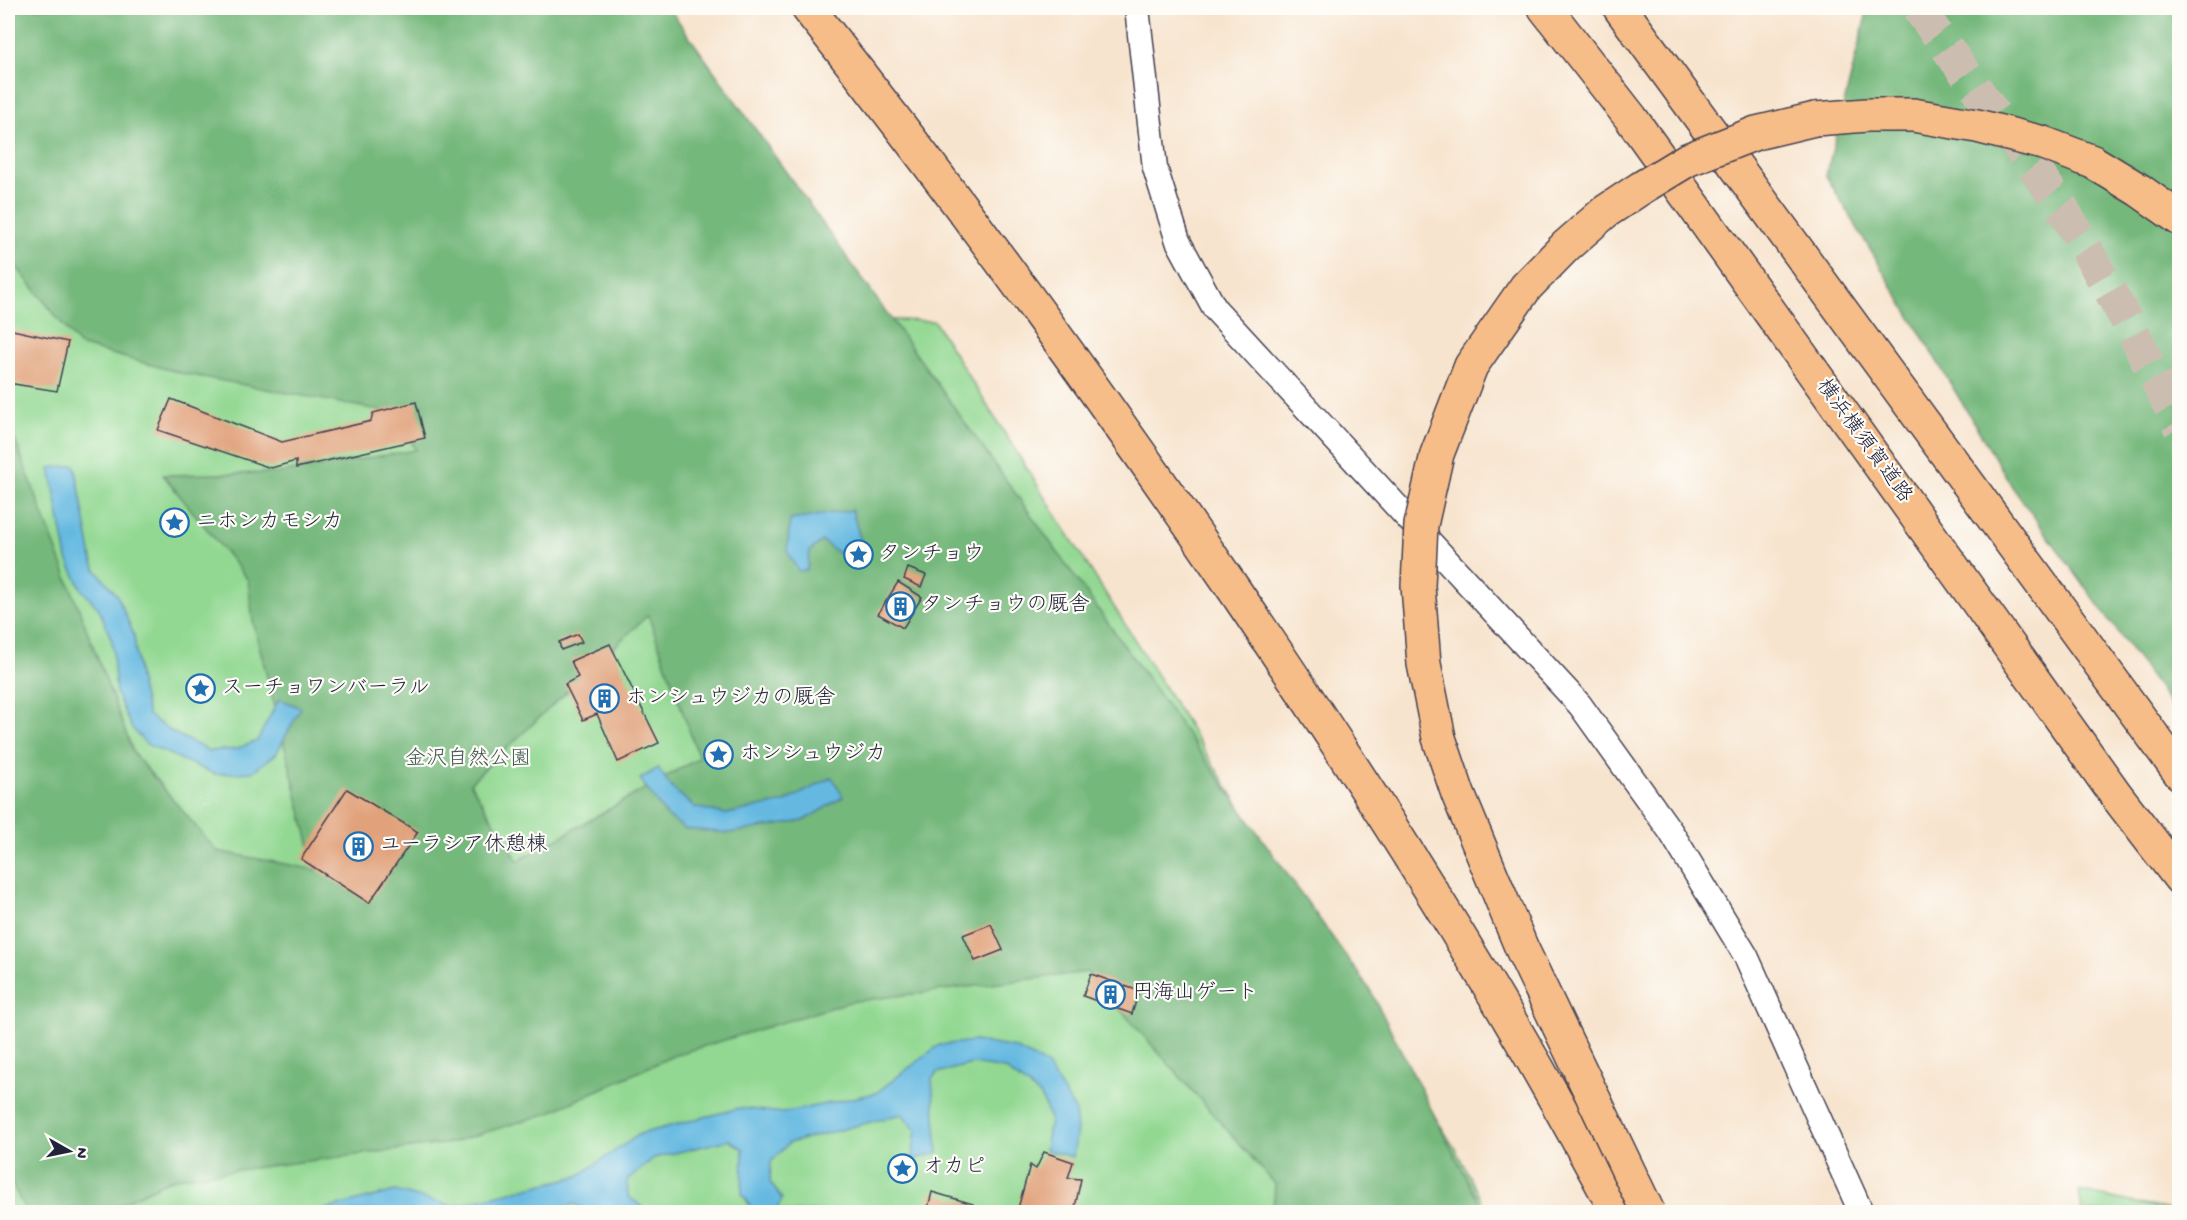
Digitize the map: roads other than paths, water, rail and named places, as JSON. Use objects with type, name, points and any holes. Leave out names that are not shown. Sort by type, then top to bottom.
[{"type":"highway","points":[[808,8],[870,86],[1125,429],[1321,717],[1476,963],[1567,1118],[1617,1212]]},
{"type":"highway","name":"横浜横須賀道路","points":[[1545,8],[1631,118],[2116,795],[2180,878]]},
{"type":"highway","points":[[1620,8],[2180,773]]},
{"type":"highway","points":[[1648,1212],[1522,949],[1458,794],[1439,738],[1424,664],[1418,586],[1421,525],[1437,454],[1471,366],[1526,287],[1566,246],[1605,212],[1687,160],[1756,133],[1815,119],[1867,115],[1912,115],[1977,126],[2043,143],[2093,162],[2180,219]]},
{"type":"lane","points":[[1137,8],[1155,168],[1178,241],[1215,309],[1580,705],[1665,823],[1746,956],[1860,1212]]},
{"type":"water","points":[[75,465],[92,559],[96,570],[117,595],[134,635],[139,677],[148,715],[172,732],[209,751],[236,749],[257,741],[279,699],[301,708],[276,754],[252,772],[214,774],[146,744],[131,727],[116,693],[112,641],[99,609],[82,590],[67,559],[50,468]]},
{"type":"water","points":[[852,510],[864,553],[856,566],[822,541],[810,551],[807,570],[798,571],[787,551],[790,520]]},
{"type":"water","points":[[658,768],[673,789],[695,807],[726,814],[785,802],[832,777],[843,797],[803,821],[729,833],[685,829],[666,815],[640,779]]},
{"type":"water","points":[[975,1041],[1015,1048],[1046,1064],[1075,1110],[1077,1130],[1073,1157],[1045,1150],[1050,1119],[1041,1096],[1005,1069],[972,1064],[937,1073],[932,1079],[938,1153],[912,1160],[916,1130],[902,1114],[789,1143],[771,1162],[770,1182],[782,1199],[776,1212],[755,1212],[742,1194],[743,1149],[729,1140],[654,1158],[627,1180],[628,1196],[649,1212],[588,1212],[575,1204],[538,1212],[315,1212],[395,1191],[453,1206],[578,1176],[640,1134],[739,1108],[783,1113],[876,1093],[939,1045]]},
{"type":"tunnel","points":[[1918,8],[2062,207],[2132,330],[2180,428]]},
{"type":"place","name":"ニホンカモシカ","points":[[175,523]]},
{"type":"place","name":"タンチョウ","points":[[858,555]]},
{"type":"place","name":"タンチョウの厩舎","points":[[900,606]]},
{"type":"place","name":"スーチョワンバーラル","points":[[201,689]]},
{"type":"place","name":"ホンシュウジカの厩舎","points":[[605,699]]},
{"type":"place","name":"ホンシュウジカ","points":[[719,755]]},
{"type":"place","name":"ユーラシア休憩棟","points":[[359,846]]},
{"type":"place","name":"円海山ゲート","points":[[1111,994]]},
{"type":"place","name":"オカピ","points":[[902,1168]]},
{"type":"park label","name":"金沢自然公園","points":[[468,760]]}]
